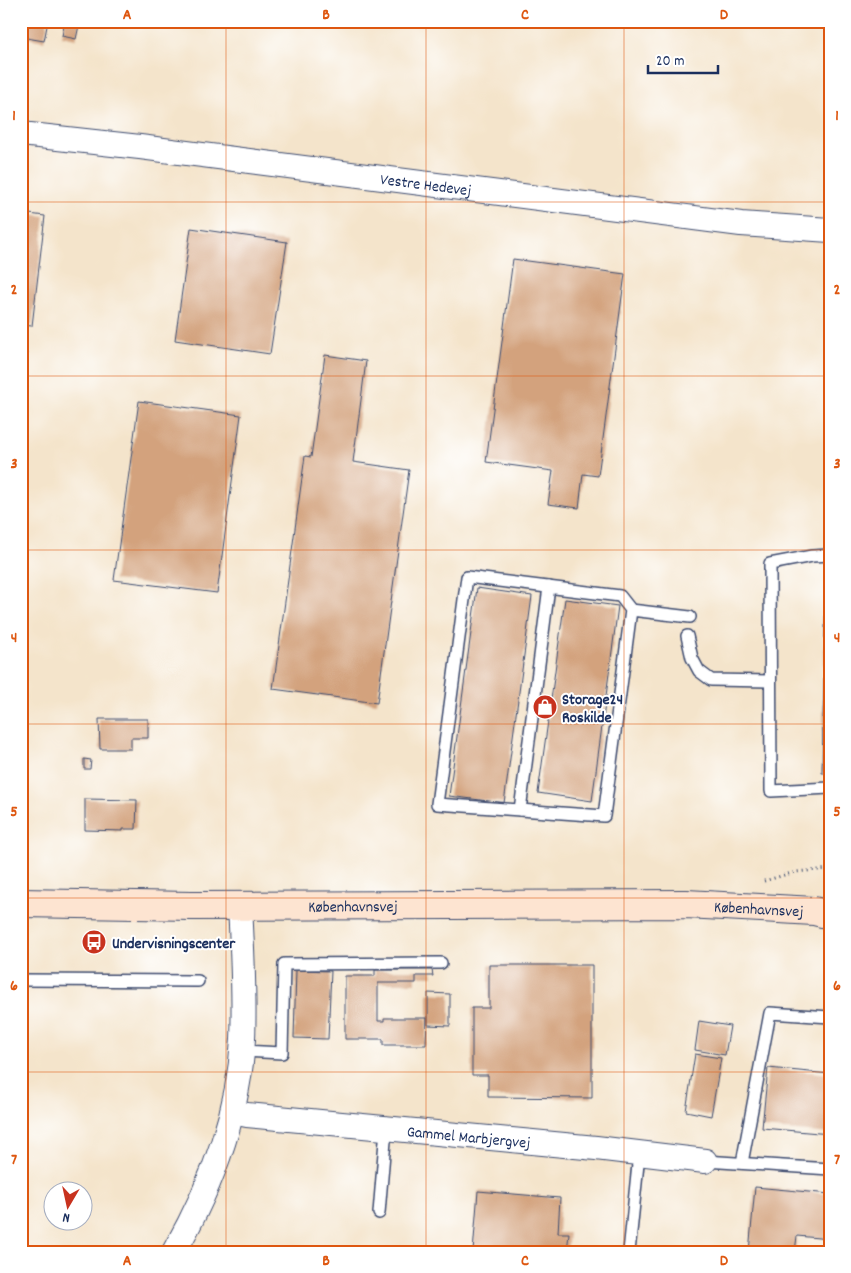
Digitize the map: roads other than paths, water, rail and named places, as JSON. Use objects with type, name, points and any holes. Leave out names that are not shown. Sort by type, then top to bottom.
[{"type":"main road","name":"Københavnsvej","points":[[686,904],[830,894]]},
{"type":"main road","name":"Københavnsvej","points":[[21,903],[192,906],[686,904],[814,911],[830,915]]},
{"type":"street","name":"Vestre Hedevej","points":[[21,134],[140,147],[741,224],[830,230]]},
{"type":"street","points":[[174,1252],[210,1178],[232,1112],[242,1051],[244,1010],[240,905]]},
{"type":"street","name":"Gammel Marbjergvej","points":[[232,1112],[705,1161]]},
{"type":"lane","points":[[830,555],[812,556],[770,564],[771,791],[830,788]]},
{"type":"lane","points":[[631,610],[604,816],[437,804],[467,577],[620,596],[631,610],[690,617]]},
{"type":"lane","points":[[520,810],[549,588]]},
{"type":"lane","points":[[687,636],[692,658],[699,671],[711,680],[770,681]]},
{"type":"lane","points":[[242,1051],[282,1053],[284,964],[440,962]]},
{"type":"lane","points":[[21,980],[198,981]]},
{"type":"lane","points":[[742,1163],[770,1013],[830,1017]]},
{"type":"lane","points":[[379,1213],[386,1129]]},
{"type":"lane","points":[[629,1252],[639,1154]]},
{"type":"lane","points":[[705,1161],[830,1169]]},
{"type":"place","name":"Storage24 Roskilde","points":[[545,707]]},
{"type":"place","name":"Undervisningscenter","points":[[94,942]]}]
